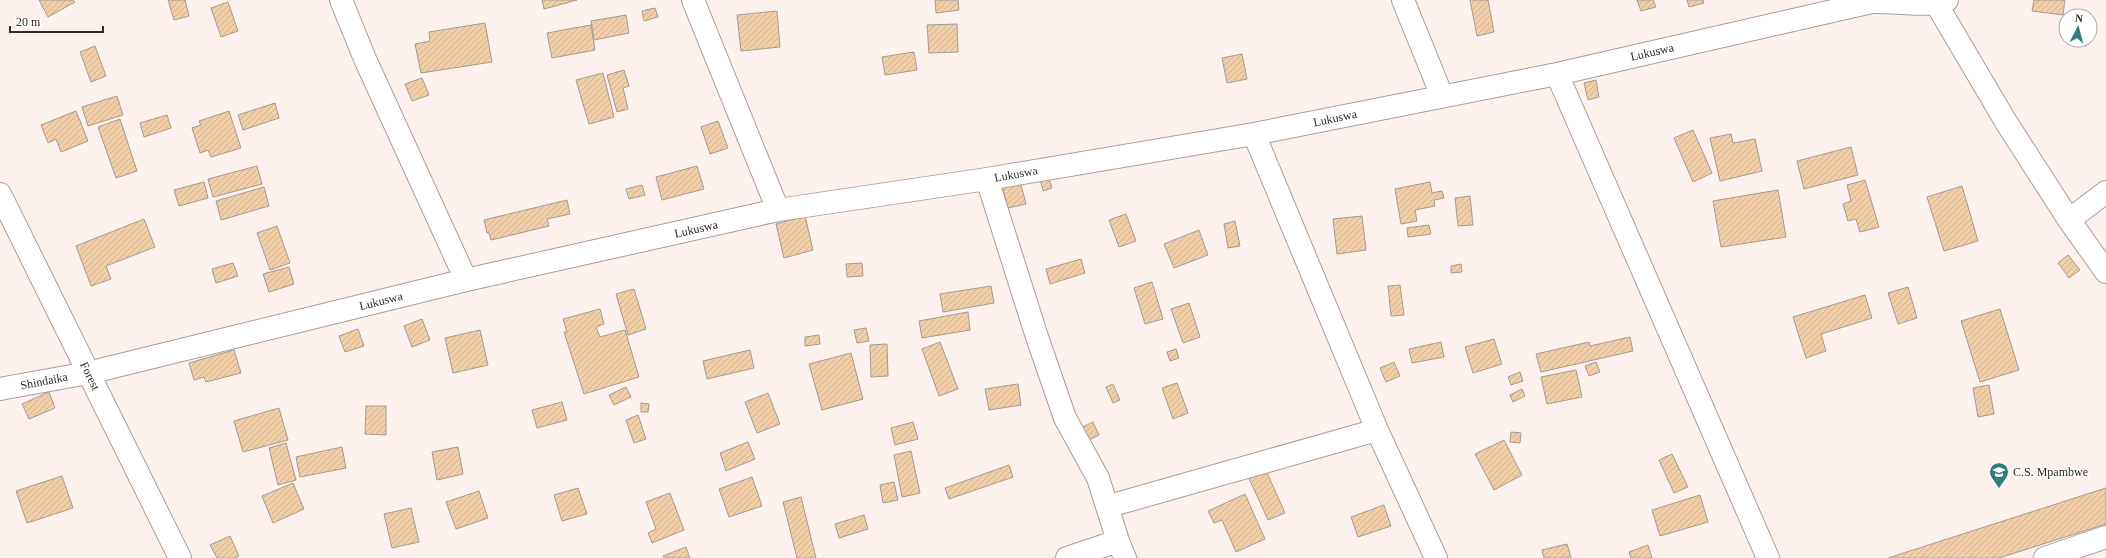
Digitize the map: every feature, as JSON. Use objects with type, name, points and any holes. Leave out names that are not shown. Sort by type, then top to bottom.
[{"type":"street","points":[[341,0],[365,59],[466,280]]},
{"type":"street","points":[[693,0],[778,210]]},
{"type":"street","points":[[1404,0],[1442,96]]},
{"type":"street","points":[[1939,1],[2006,122],[2106,272]]},
{"type":"street","name":"Lukuswa","points":[[88,373],[466,280],[778,210],[987,179],[1254,134],[1557,74],[1853,5],[1872,2],[1939,1]]},
{"type":"street","points":[[1557,74],[1768,558]]},
{"type":"street","points":[[1254,134],[1377,430],[1436,558]]},
{"type":"street","points":[[987,179],[1037,337],[1065,418],[1098,478],[1109,506],[1122,550],[1067,558]]},
{"type":"street","points":[[2070,220],[2106,192]]},
{"type":"street","name":"Forest","points":[[0,194],[180,558]]},
{"type":"street","name":"Shindaika","points":[[0,389],[88,373]]},
{"type":"street","points":[[1109,506],[1377,430]]},
{"type":"street","points":[[2045,558],[2106,538]]},
{"type":"building","points":[[39,0],[73,0],[75,2],[48,17]]},
{"type":"building","points":[[168,0],[185,0],[189,16],[174,20]]},
{"type":"building","points":[[542,0],[577,0],[544,9]]},
{"type":"building","points":[[935,0],[958,0],[959,10],[936,13]]},
{"type":"building","points":[[1470,0],[1488,0],[1494,32],[1477,36]]},
{"type":"building","points":[[1637,0],[1653,0],[1656,7],[1641,11]]},
{"type":"building","points":[[1687,0],[1703,0],[1704,3],[1689,7]]},
{"type":"building","points":[[2034,0],[2065,0],[2064,8],[2058,8],[2058,14],[2032,11]]},
{"type":"building","points":[[228,2],[238,31],[221,37],[211,8]]},
{"type":"building","points":[[655,8],[658,17],[644,21],[642,11]]},
{"type":"building","points":[[777,11],[780,47],[741,51],[737,15]]},
{"type":"building","points":[[626,15],[629,33],[594,40],[591,21]]},
{"type":"building","points":[[485,23],[492,62],[421,73],[415,44],[430,41],[429,32]]},
{"type":"building","points":[[957,24],[958,52],[929,53],[927,25]]},
{"type":"building","points":[[591,25],[595,50],[552,58],[547,33]]},
{"type":"building","points":[[95,46],[106,76],[91,82],[80,52]]},
{"type":"building","points":[[914,52],[917,70],[885,75],[882,57]]},
{"type":"building","points":[[1242,54],[1247,79],[1227,83],[1222,58]]},
{"type":"building","points":[[624,70],[629,86],[623,88],[628,109],[617,112],[607,75]]},
{"type":"building","points":[[603,73],[614,117],[589,124],[576,80]]},
{"type":"building","points":[[422,78],[429,95],[412,101],[405,84]]},
{"type":"building","points":[[1596,80],[1599,97],[1588,100],[1584,83]]},
{"type":"building","points":[[117,96],[123,115],[88,126],[82,107]]},
{"type":"building","points":[[275,103],[279,118],[243,130],[238,115]]},
{"type":"building","points":[[76,111],[88,141],[61,152],[56,139],[48,143],[41,125]]},
{"type":"building","points":[[229,111],[241,148],[211,157],[208,150],[200,153],[192,128],[201,125],[199,121]]},
{"type":"building","points":[[167,115],[171,128],[144,137],[140,123]]},
{"type":"building","points":[[120,119],[137,171],[116,178],[98,127]]},
{"type":"building","points":[[718,121],[728,148],[710,154],[701,127]]},
{"type":"building","points":[[1693,130],[1712,173],[1693,182],[1674,138]]},
{"type":"building","points":[[1731,134],[1733,143],[1755,139],[1762,171],[1720,181],[1710,138]]},
{"type":"building","points":[[1851,147],[1858,175],[1804,189],[1797,161]]},
{"type":"building","points":[[257,166],[262,184],[213,197],[208,179]]},
{"type":"building","points":[[697,166],[704,189],[662,200],[656,177]]},
{"type":"building","points":[[1048,176],[1052,188],[1043,191],[1040,178]]},
{"type":"building","points":[[1865,180],[1879,227],[1860,232],[1856,219],[1848,221],[1843,204],[1851,201],[1847,185]]},
{"type":"building","points":[[1020,181],[1026,204],[1008,208],[1002,186]]},
{"type":"building","points":[[204,182],[208,198],[179,206],[174,190]]},
{"type":"building","points":[[1430,182],[1432,193],[1442,191],[1444,198],[1434,200],[1435,206],[1415,210],[1417,221],[1401,224],[1395,189]]},
{"type":"building","points":[[642,185],[645,195],[629,199],[626,189]]},
{"type":"building","points":[[1962,186],[1978,241],[1944,251],[1927,197]]},
{"type":"building","points":[[264,187],[269,206],[221,220],[216,201]]},
{"type":"building","points":[[1778,190],[1786,237],[1721,247],[1713,201]]},
{"type":"building","points":[[1470,196],[1473,225],[1458,226],[1455,198]]},
{"type":"building","points":[[567,200],[570,214],[547,219],[549,226],[491,240],[489,233],[487,233],[484,220]]},
{"type":"building","points":[[1126,214],[1136,241],[1119,247],[1109,220]]},
{"type":"building","points":[[805,216],[813,250],[784,258],[776,224]]},
{"type":"building","points":[[1362,216],[1366,250],[1337,254],[1333,219]]},
{"type":"building","points":[[144,219],[155,247],[106,266],[111,279],[91,286],[76,246]]},
{"type":"building","points":[[1235,221],[1240,246],[1228,248],[1224,224]]},
{"type":"building","points":[[1429,225],[1431,234],[1408,237],[1407,228]]},
{"type":"building","points":[[277,226],[290,263],[270,270],[257,233]]},
{"type":"building","points":[[1199,230],[1208,255],[1174,268],[1164,244]]},
{"type":"building","points":[[2068,255],[2080,270],[2069,278],[2058,263]]},
{"type":"building","points":[[1081,259],[1085,273],[1050,284],[1046,269]]},
{"type":"building","points":[[233,263],[238,276],[216,283],[212,269]]},
{"type":"building","points":[[862,263],[863,276],[847,277],[846,264]]},
{"type":"building","points":[[1461,264],[1462,272],[1451,273],[1451,266]]},
{"type":"building","points":[[289,267],[294,284],[269,292],[263,274]]},
{"type":"building","points":[[1152,282],[1163,319],[1145,324],[1134,288]]},
{"type":"building","points":[[1400,285],[1404,315],[1391,316],[1388,286]]},
{"type":"building","points":[[991,286],[994,303],[943,312],[940,294]]},
{"type":"building","points":[[1908,287],[1917,318],[1898,324],[1888,293]]},
{"type":"building","points":[[634,289],[646,329],[628,335],[616,294]]},
{"type":"building","points":[[1865,295],[1872,318],[1821,334],[1826,351],[1806,358],[1793,317]]},
{"type":"building","points":[[1189,303],[1200,337],[1183,343],[1171,309]]},
{"type":"building","points":[[600,309],[604,324],[596,327],[600,337],[625,330],[639,377],[584,394],[564,332],[567,332],[563,319]]},
{"type":"building","points":[[2000,309],[2019,370],[1980,382],[1961,321]]},
{"type":"building","points":[[968,312],[970,330],[922,338],[919,321]]},
{"type":"building","points":[[422,319],[430,340],[412,347],[404,326]]},
{"type":"building","points":[[866,328],[869,341],[857,343],[854,330]]},
{"type":"building","points":[[358,329],[364,346],[345,352],[339,336]]},
{"type":"building","points":[[480,330],[488,365],[453,373],[445,338]]},
{"type":"building","points":[[819,335],[820,344],[805,346],[805,337]]},
{"type":"building","points":[[1630,337],[1633,351],[1541,372],[1536,354],[1589,342],[1590,346]]},
{"type":"building","points":[[1494,339],[1502,364],[1473,373],[1465,347]]},
{"type":"building","points":[[940,342],[958,389],[939,396],[922,349]]},
{"type":"building","points":[[1441,342],[1444,357],[1412,363],[1409,349]]},
{"type":"building","points":[[887,344],[888,376],[871,377],[870,345]]},
{"type":"building","points":[[1176,349],[1179,358],[1170,361],[1167,352]]},
{"type":"building","points":[[234,350],[241,373],[206,382],[204,377],[194,380],[189,363]]},
{"type":"building","points":[[750,350],[754,368],[707,379],[703,361]]},
{"type":"building","points":[[851,353],[863,399],[822,410],[809,364]]},
{"type":"building","points":[[1394,362],[1400,376],[1386,382],[1380,368]]},
{"type":"building","points":[[1596,362],[1600,372],[1589,376],[1585,366]]},
{"type":"building","points":[[1576,370],[1582,397],[1547,404],[1541,377]]},
{"type":"building","points":[[1520,372],[1523,381],[1511,385],[1508,377]]},
{"type":"building","points":[[1177,383],[1188,413],[1173,419],[1162,388]]},
{"type":"building","points":[[1018,384],[1021,405],[989,410],[985,389]]},
{"type":"building","points":[[1113,384],[1120,400],[1113,403],[1106,387]]},
{"type":"building","points":[[1989,385],[1994,414],[1978,417],[1973,388]]},
{"type":"building","points":[[626,387],[631,397],[614,405],[609,395]]},
{"type":"building","points":[[1522,389],[1525,396],[1513,402],[1510,395]]},
{"type":"building","points":[[49,392],[55,408],[29,419],[22,404]]},
{"type":"building","points":[[768,393],[780,424],[757,433],[745,402]]},
{"type":"building","points":[[562,402],[567,420],[537,428],[532,410]]},
{"type":"building","points":[[641,403],[649,404],[648,412],[641,412]]},
{"type":"building","points":[[366,406],[386,406],[386,435],[365,434]]},
{"type":"building","points":[[279,408],[288,440],[243,452],[234,421]]},
{"type":"building","points":[[638,415],[646,439],[634,443],[626,420]]},
{"type":"building","points":[[913,422],[918,439],[895,445],[891,428]]},
{"type":"building","points":[[1093,422],[1099,435],[1085,442],[1079,429]]},
{"type":"building","points":[[1511,432],[1521,433],[1520,443],[1510,442]]},
{"type":"building","points":[[1504,440],[1522,475],[1494,490],[1475,454]]},
{"type":"building","points":[[748,442],[755,459],[726,471],[720,453]]},
{"type":"building","points":[[286,443],[296,480],[278,485],[269,448]]},
{"type":"building","points":[[342,447],[346,468],[300,477],[296,457]]},
{"type":"building","points":[[458,447],[463,474],[437,480],[432,452]]},
{"type":"building","points":[[911,451],[920,493],[902,497],[894,455]]},
{"type":"building","points":[[1672,454],[1688,487],[1674,493],[1659,460]]},
{"type":"building","points":[[1009,465],[1013,477],[949,499],[945,488]]},
{"type":"building","points":[[1264,466],[1285,513],[1268,520],[1247,474]]},
{"type":"building","points":[[62,476],[73,508],[27,523],[16,491]]},
{"type":"building","points":[[752,477],[762,506],[729,517],[719,489]]},
{"type":"building","points":[[894,482],[898,500],[883,503],[880,485]]},
{"type":"building","points":[[293,483],[304,509],[273,523],[262,496]]},
{"type":"building","points":[[578,488],[587,514],[562,521],[554,495]]},
{"type":"building","points":[[2106,488],[2106,524],[1999,558],[1888,558]]},
{"type":"building","points":[[479,491],[488,518],[456,529],[446,502]]},
{"type":"building","points":[[670,493],[684,530],[652,543],[648,533],[656,529],[646,502]]},
{"type":"building","points":[[1245,494],[1265,539],[1236,552],[1222,520],[1214,523],[1208,511]]},
{"type":"building","points":[[1700,495],[1708,522],[1660,536],[1652,510]]},
{"type":"building","points":[[801,497],[816,558],[797,558],[783,502]]},
{"type":"building","points":[[1384,505],[1391,526],[1358,537],[1351,517]]},
{"type":"building","points":[[411,508],[419,542],[392,548],[384,514]]},
{"type":"building","points":[[864,515],[868,529],[839,538],[835,524]]},
{"type":"building","points":[[230,536],[239,556],[235,558],[217,558],[210,545]]},
{"type":"building","points":[[1567,544],[1571,558],[1544,558],[1542,550]]},
{"type":"building","points":[[1648,545],[1652,558],[1631,558],[1629,552]]},
{"type":"building","points":[[686,547],[690,558],[664,558],[663,556]]},
{"type":"place","name":"C.S. Mpambwe","points":[[1999,489]]}]
